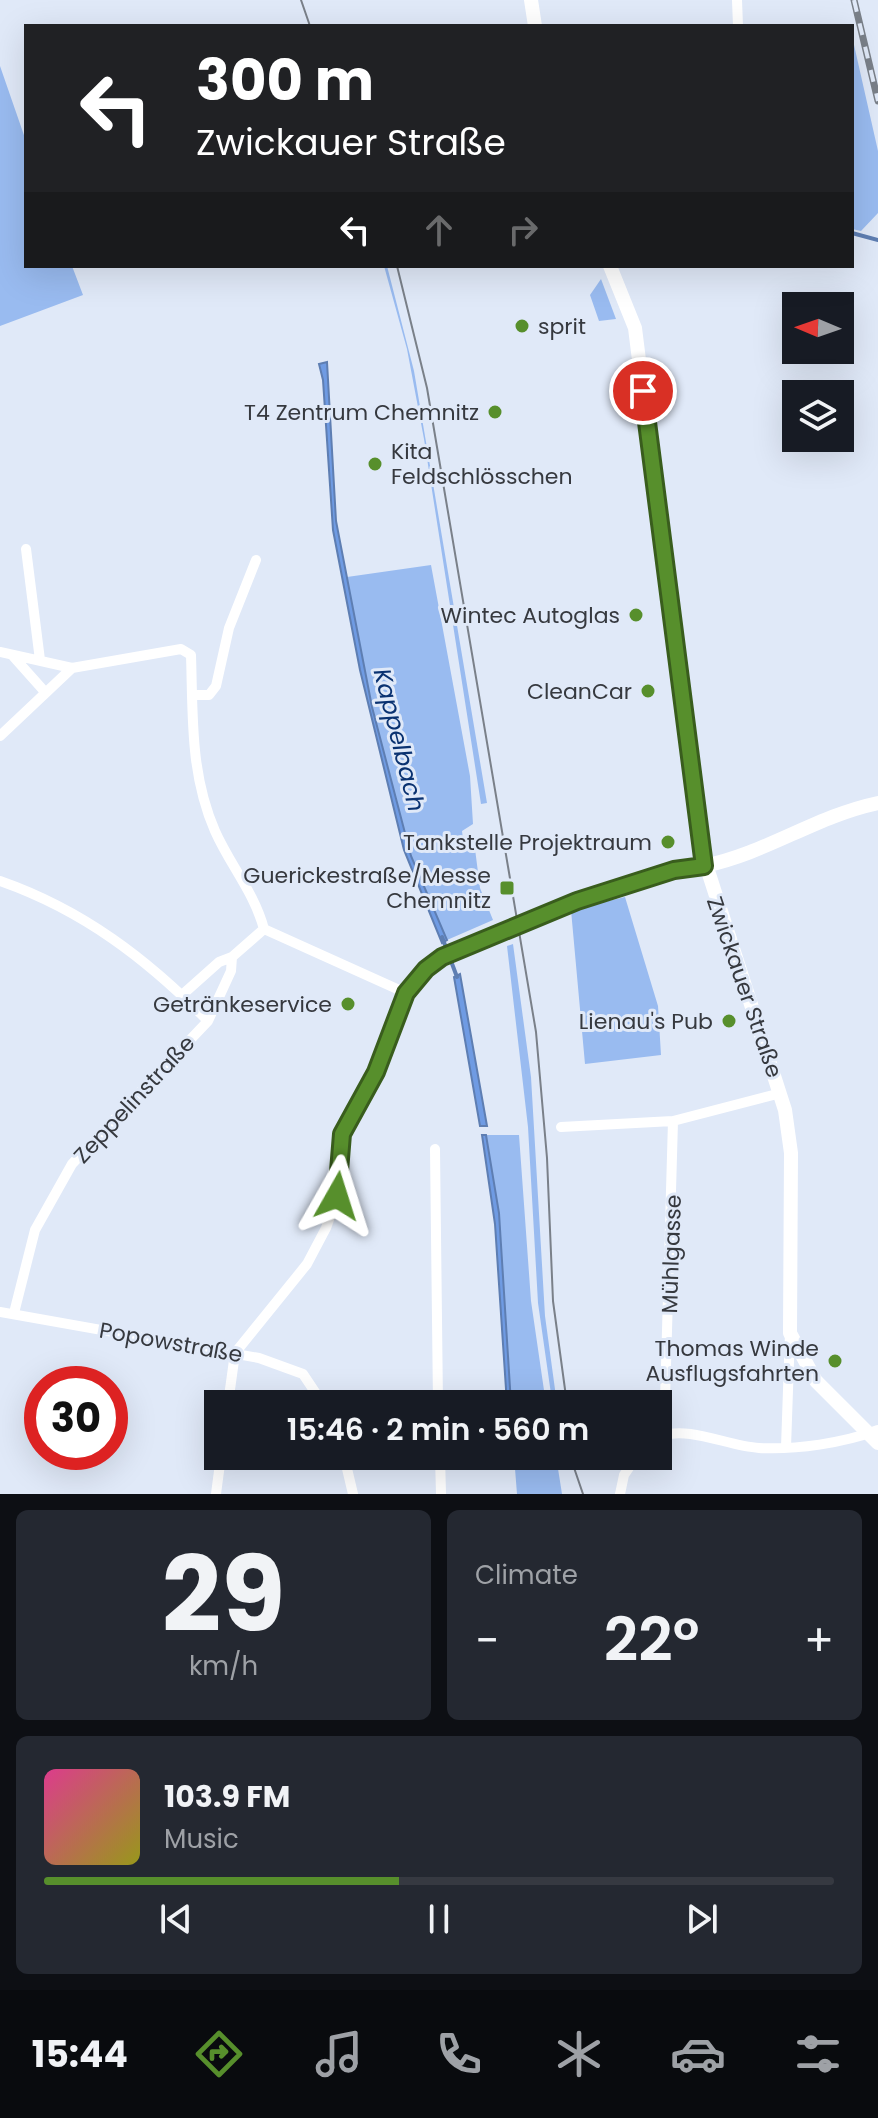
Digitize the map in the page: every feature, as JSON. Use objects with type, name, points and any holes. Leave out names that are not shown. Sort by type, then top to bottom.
[{"type":"main road","points":[[531,0],[535,24]]},
{"type":"main road","name":"Zwickauer Straße","points":[[611,268],[635,328],[704,866],[781,1093],[791,1153],[790,1333],[816,1381],[875,1435]]},
{"type":"main road","points":[[704,866],[760,851],[817,821],[878,803]]},
{"type":"street","points":[[737,0],[738,24]]},
{"type":"street","points":[[26,549],[40,660]]},
{"type":"street","points":[[192,695],[209,695],[216,686],[229,628],[256,560]]},
{"type":"street","points":[[0,652],[72,668],[181,649],[191,655],[192,743],[202,798],[230,861],[257,902],[264,929]]},
{"type":"street","points":[[12,655],[45,692]]},
{"type":"street","points":[[0,736],[72,668]]},
{"type":"street","points":[[230,1390],[235,1353],[307,1264],[326,1228],[337,1196],[342,1134],[376,1072],[406,993],[426,969],[442,957],[577,901],[674,870],[704,866]]},
{"type":"street","name":"Zeppelinstraße","points":[[0,881],[33,892],[87,920],[137,954],[208,1021]]},
{"type":"street","points":[[264,929],[406,993]]},
{"type":"street","points":[[182,995],[219,962],[232,957],[264,929]]},
{"type":"street","name":"Zeppelinstraße","points":[[14,1313],[35,1230],[72,1164],[208,1021],[231,971],[232,957]]},
{"type":"street","points":[[561,1127],[673,1121],[781,1093]]},
{"type":"street","name":"Mühlgasse","points":[[663,1390],[675,1137],[673,1121]]},
{"type":"street","points":[[435,1149],[438,1390]]},
{"type":"street","name":"Popowstraße","points":[[0,1312],[235,1353],[303,1374],[314,1390]]},
{"type":"street","name":"Zwickauer Straße","points":[[786,1447],[790,1333]]},
{"type":"street","points":[[672,1435],[691,1434],[759,1448],[875,1435]]},
{"type":"street","points":[[216,1494],[219,1470]]},
{"type":"street","points":[[347,1470],[353,1494]]},
{"type":"street","points":[[440,1470],[441,1494]]},
{"type":"street","points":[[620,1494],[627,1470]]},
{"type":"shaded area","points":[[854,45],[878,151],[878,213],[861,231],[854,229]]},
{"type":"shaded area","points":[[0,66],[24,135],[24,268],[73,268],[83,295],[0,326]]},
{"type":"shaded area","points":[[385,268],[388,268],[414,371],[487,803],[481,804],[407,349]]},
{"type":"shaded area","points":[[601,279],[616,319],[599,321],[590,295]]},
{"type":"shaded area","points":[[327,362],[336,521],[372,707],[411,856],[447,940],[442,943],[404,850],[360,670],[333,530],[323,380],[319,364]]},
{"type":"shaded area","points":[[431,565],[470,776],[473,824],[462,831],[463,839],[474,841],[480,888],[493,920],[447,940],[411,856],[372,707],[347,577]]},
{"type":"shaded area","points":[[625,897],[658,1006],[661,1055],[585,1064],[571,910]]},
{"type":"shaded area","points":[[513,944],[531,1077],[545,1316],[555,1390],[550,1390],[538,1303],[528,1127],[507,946]]},
{"type":"shaded area","points":[[460,974],[487,1126],[480,1126],[454,977]]},
{"type":"shaded area","points":[[482,1135],[486,1135],[499,1213],[510,1390],[506,1390],[495,1224]]},
{"type":"shaded area","points":[[486,1135],[519,1135],[531,1301],[544,1390],[510,1390],[499,1213]]},
{"type":"shaded area","points":[[515,1470],[558,1470],[562,1494],[517,1494]]},
{"type":"waterway","points":[[854,234],[878,240]]},
{"type":"waterway","name":"Kappelbach","points":[[442,937],[457,977]]},
{"type":"tram line","points":[[301,0],[309,24]]},
{"type":"tram line","points":[[397,268],[427,388],[536,1032],[547,1158],[553,1301],[565,1390]]},
{"type":"tram line","points":[[575,1470],[583,1494]]},
{"type":"railway","points":[[854,0],[878,101]]},
{"type":"place","name":"sprit","points":[[522,326]]},
{"type":"place","name":"T4 Zentrum Chemnitz","points":[[495,412]]},
{"type":"place","name":"Kita Feldschlösschen","points":[[375,464]]},
{"type":"place","name":"Wintec Autoglas","points":[[636,615]]},
{"type":"place","name":"CleanCar","points":[[648,691]]},
{"type":"place","name":"Tankstelle Projektraum","points":[[668,842]]},
{"type":"place","name":"Guerickestraße/Messe Chemnitz","points":[[507,888]]},
{"type":"place","name":"Getränkeservice","points":[[348,1004]]},
{"type":"place","name":"Lienau's Pub","points":[[729,1021]]},
{"type":"place","name":"Thomas Winde Ausflugsfahrten","points":[[835,1361]]},
{"type":"route","points":[[337,1196],[342,1165],[342,1134],[376,1072],[406,993],[426,969],[442,957],[514,929],[569,903],[674,870],[704,866],[643,391]]}]
